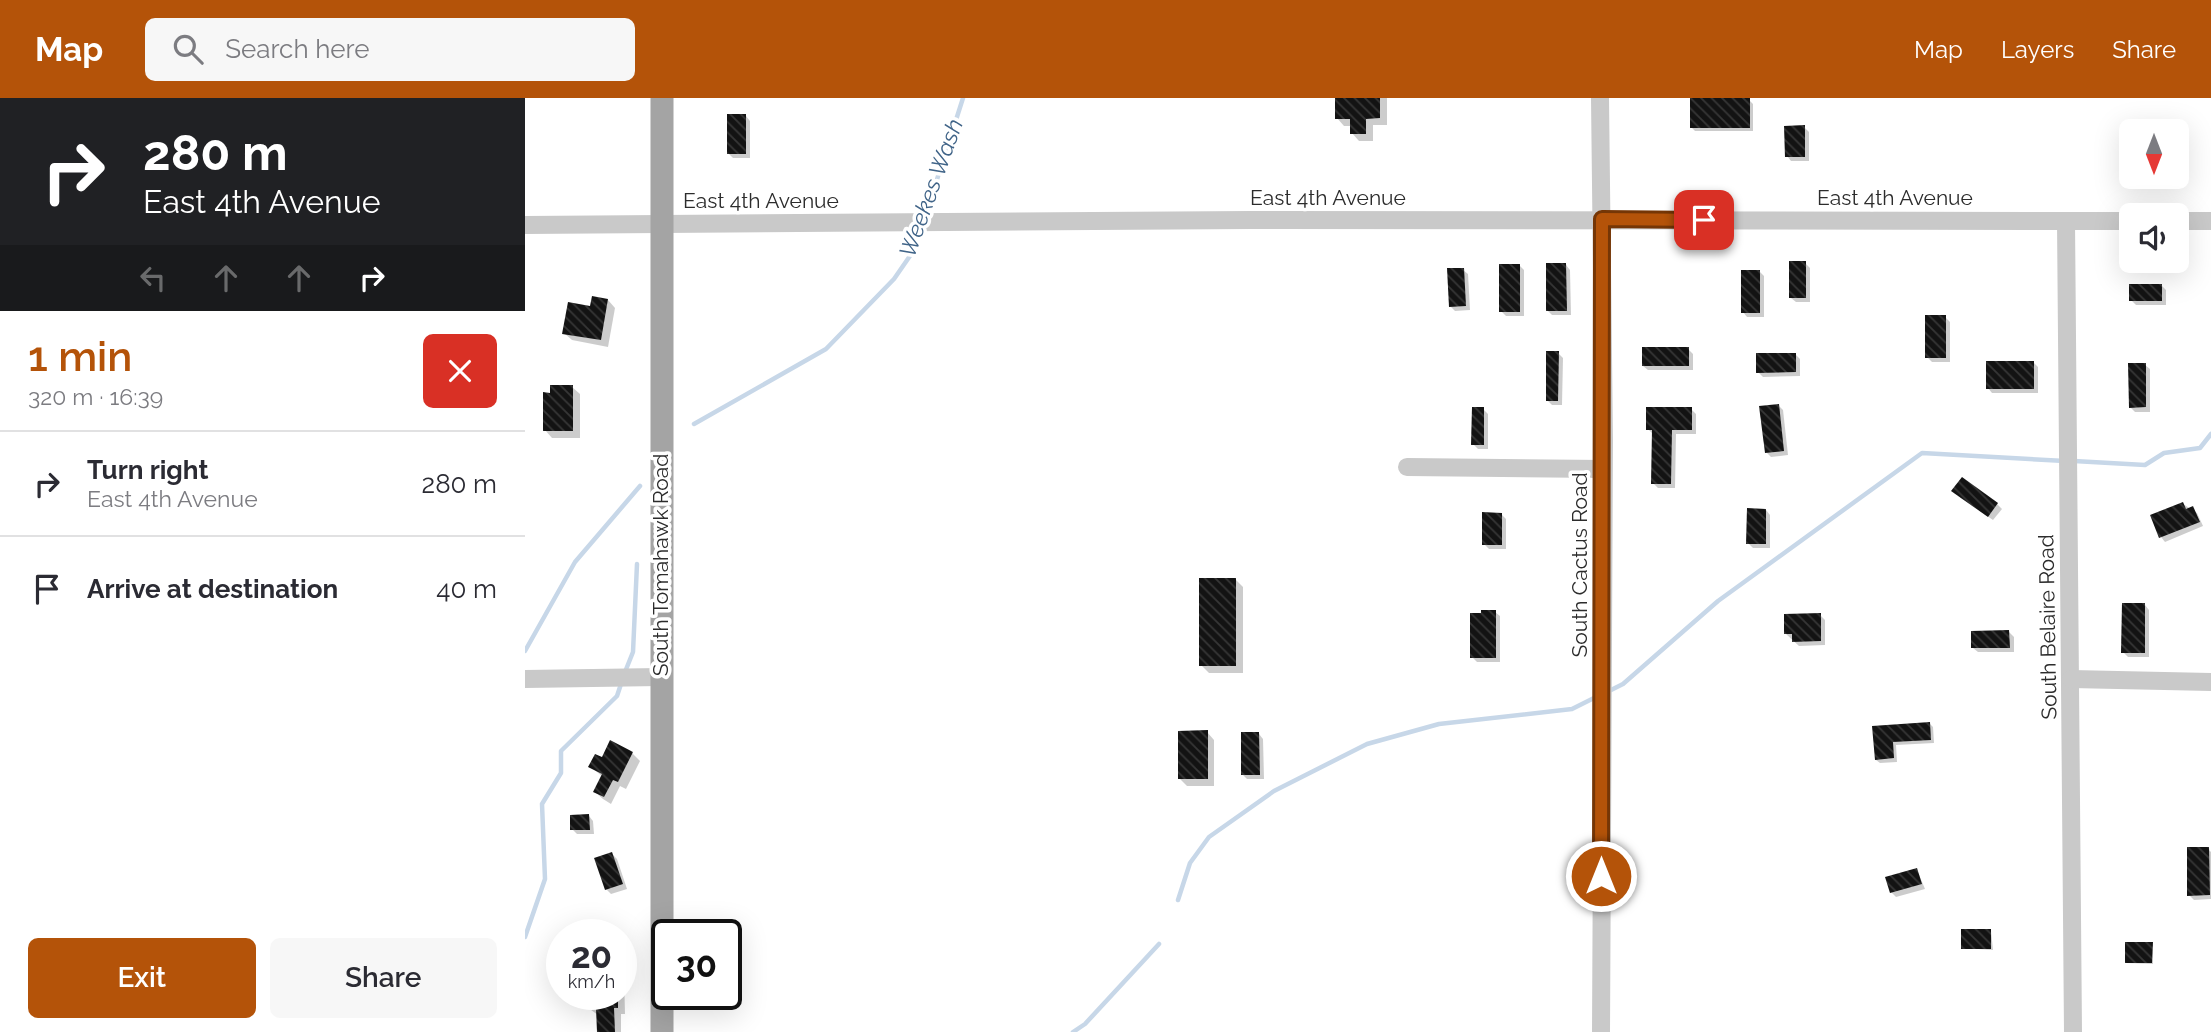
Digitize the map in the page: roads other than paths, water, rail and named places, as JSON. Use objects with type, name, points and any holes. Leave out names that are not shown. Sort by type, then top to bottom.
[{"type":"main road","name":"South Tomahawk Road","points":[[662,98],[662,1032]]},
{"type":"street","name":"South Cactus Road","points":[[1601,98],[1601,1032]]},
{"type":"street","name":"East 4th Avenue","points":[[525,225],[1602,219],[2119,221]]},
{"type":"street","name":"South Belaire Road","points":[[2066,221],[2073,1032]]},
{"type":"street","points":[[2189,221],[2211,221]]},
{"type":"street","points":[[1407,467],[1603,469]]},
{"type":"street","points":[[525,679],[660,677]]},
{"type":"street","points":[[2071,679],[2211,681]]},
{"type":"waterway","name":"Weekes Wash","points":[[925,217],[963,98]]},
{"type":"waterway","name":"Weekes Wash","points":[[694,424],[826,349],[894,279],[912,253],[922,226]]},
{"type":"waterway","points":[[2074,461],[2145,465],[2164,453],[2200,448],[2211,434]]},
{"type":"waterway","points":[[1609,691],[1623,684],[1718,601],[1922,453],[2065,461]]},
{"type":"waterway","points":[[525,651],[575,562],[640,486]]},
{"type":"waterway","name":"Weekes Wash","points":[[625,672],[633,652],[637,564]]},
{"type":"waterway","name":"Weekes Wash","points":[[525,937],[545,879],[542,804],[561,773],[561,751],[617,696],[622,681]]},
{"type":"waterway","points":[[1178,900],[1190,863],[1209,837],[1274,791],[1367,744],[1439,724],[1572,709],[1598,696]]},
{"type":"waterway","points":[[1073,1032],[1085,1024],[1159,944]]}]
